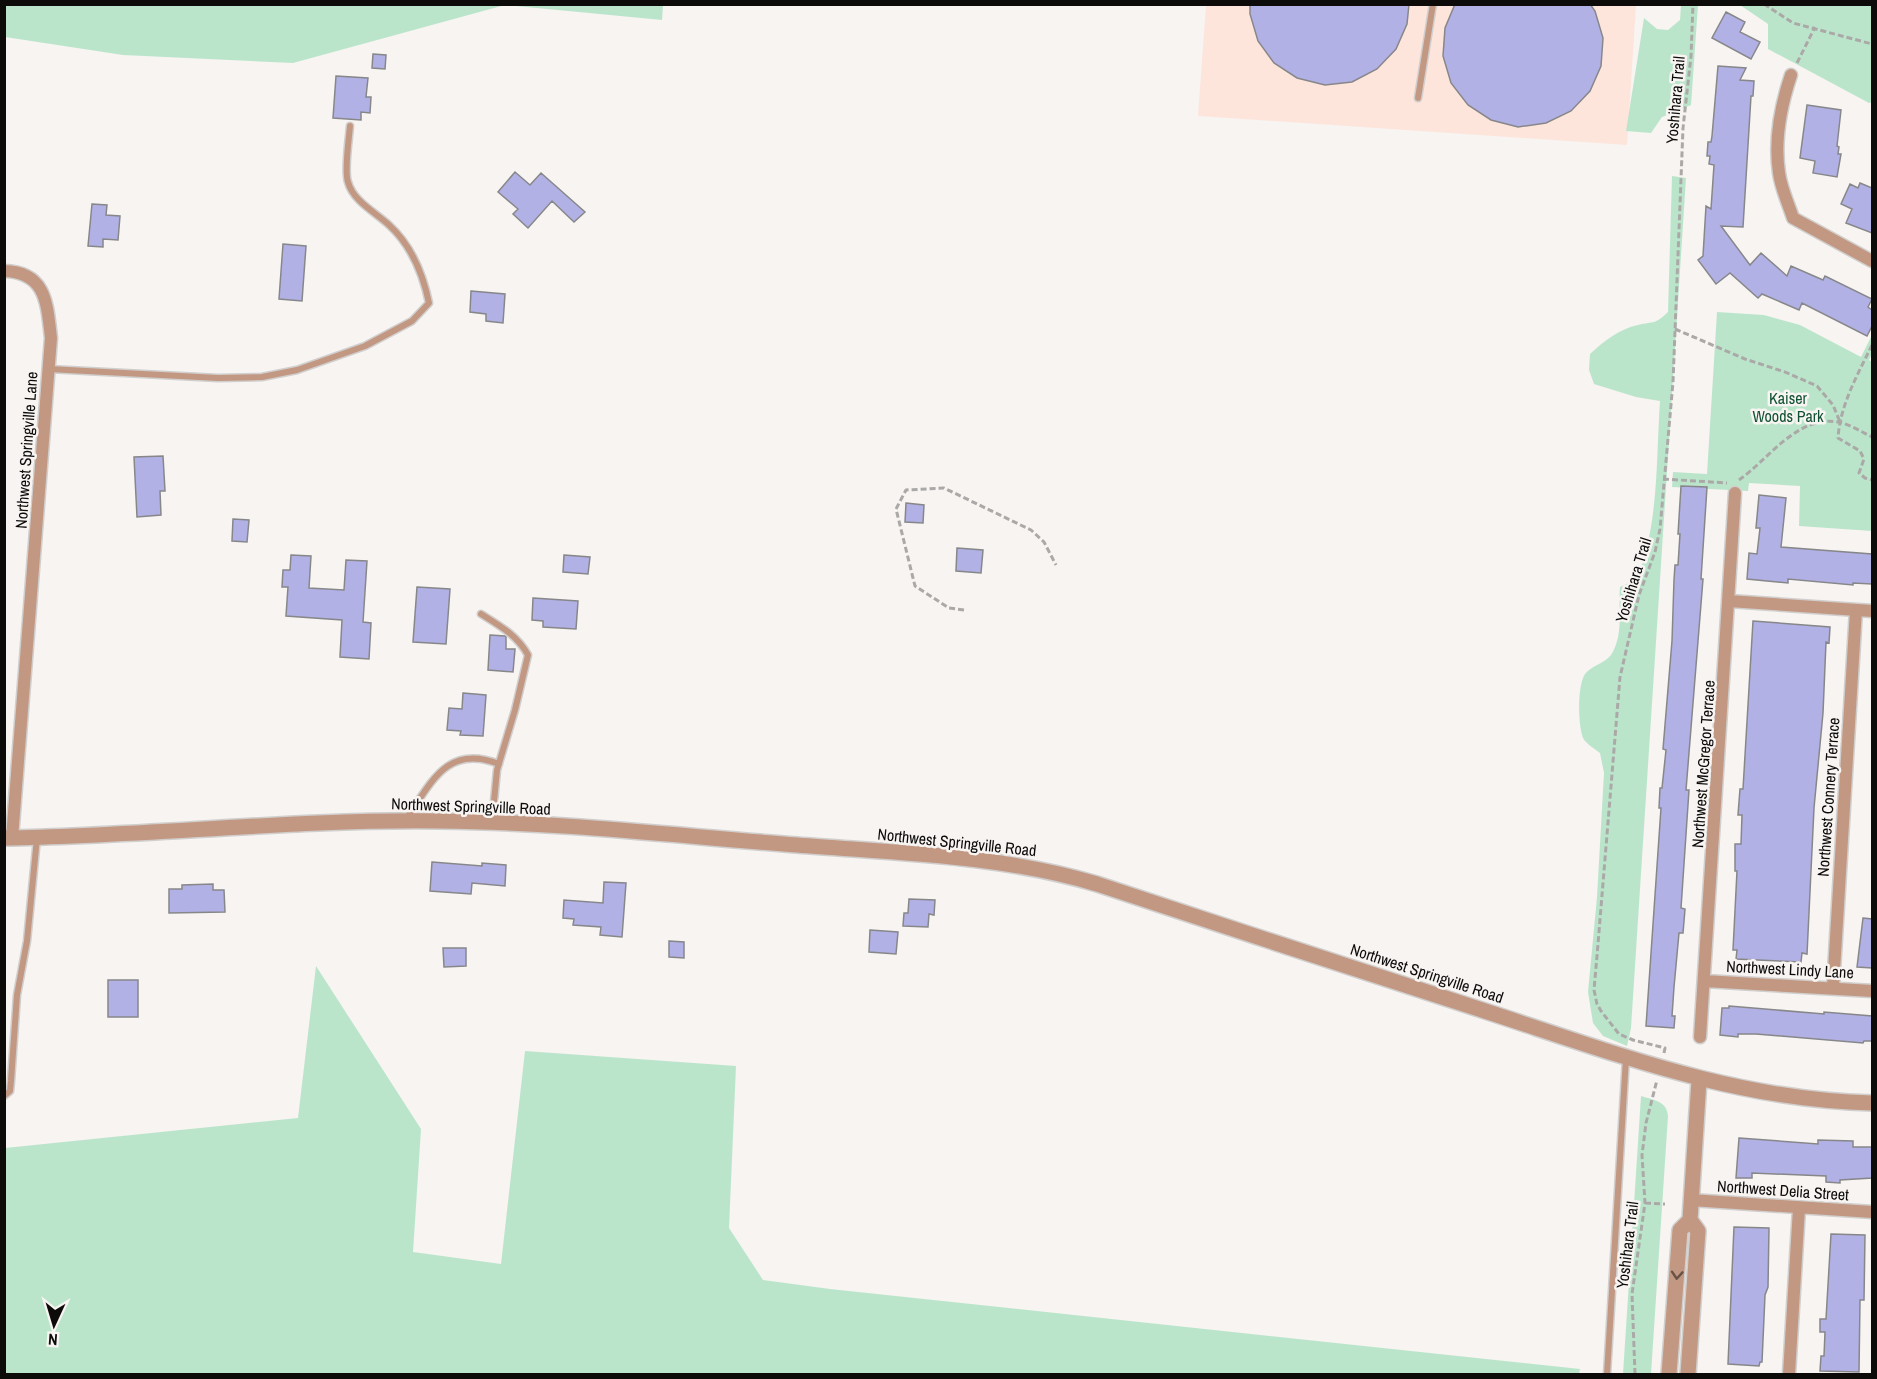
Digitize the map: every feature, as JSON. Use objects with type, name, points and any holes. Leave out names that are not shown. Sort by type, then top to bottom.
[{"type":"street","points":[[1791,75],[1780,121],[1779,172],[1793,218],[1872,261]]},
{"type":"street","name":"Northwest Springville Lane","points":[[4,271],[27,275],[44,293],[51,339],[8,838]]},
{"type":"street","name":"Northwest McGregor Terrace","points":[[1700,1037],[1706,981],[1735,492]]},
{"type":"street","points":[[1729,601],[1872,611]]},
{"type":"street","name":"Northwest Connery Terrace","points":[[1833,987],[1856,610]]},
{"type":"street","name":"Northwest Springville Road","points":[[8,838],[132,835],[405,821],[492,822],[929,855],[1045,870],[1097,884],[1700,1080],[1787,1096],[1872,1102]]},
{"type":"street","name":"Northwest Lindy Lane","points":[[1706,981],[1872,990]]},
{"type":"street","points":[[1688,1374],[1698,1231],[1690,1220],[1700,1080]]},
{"type":"street","name":"Northwest Delia Street","points":[[1691,1200],[1872,1212]]},
{"type":"street","points":[[1789,1374],[1800,1208]]},
{"type":"street","points":[[1669,1374],[1680,1230],[1690,1220]]},
{"type":"lane","points":[[1418,98],[1433,4]]},
{"type":"lane","points":[[49,369],[218,378],[262,376],[297,370],[365,346],[412,321],[429,303],[424,280],[411,252],[390,226],[352,191],[347,180],[350,126]]},
{"type":"lane","points":[[481,614],[505,628],[521,642],[528,655],[499,764],[492,822]]},
{"type":"lane","points":[[405,821],[436,777],[450,765],[464,757],[489,760],[499,764]]},
{"type":"lane","points":[[4,1096],[10,1091],[17,995],[27,941],[37,838]]},
{"type":"lane","points":[[1607,1374],[1626,1057]]},
{"type":"path","name":"Yoshihara Trail","points":[[1665,1048],[1619,1034],[1597,1004],[1594,982],[1620,677],[1639,595],[1658,540],[1673,382],[1683,128],[1693,4]]},
{"type":"path","points":[[1764,4],[1793,23],[1849,36],[1872,44]]},
{"type":"path","points":[[1791,75],[1815,27]]},
{"type":"path","points":[[1676,329],[1745,359],[1785,372],[1817,386],[1833,405],[1840,422]]},
{"type":"path","points":[[1872,345],[1851,389],[1840,422],[1838,438],[1860,451],[1864,459],[1859,473],[1872,480]]},
{"type":"path","points":[[1663,479],[1736,482],[1802,428],[1814,424],[1840,422],[1872,437]]},
{"type":"path","points":[[964,610],[949,608],[915,585],[896,509],[906,490],[944,488],[1031,530],[1044,542],[1056,565]]},
{"type":"path","name":"Yoshihara Trail","points":[[1635,1374],[1632,1294],[1645,1203],[1642,1155],[1646,1123],[1656,1084]]},
{"type":"path","points":[[1645,1203],[1665,1204]]},
{"type":"shaded area","points":[[1206,5],[1636,5],[1627,145],[1198,116]]},
{"type":"green space","points":[[5,4],[663,5],[662,20],[505,5],[293,63],[123,55],[5,37]]},
{"type":"green space","points":[[1681,5],[1698,5],[1691,105],[1662,117],[1651,133],[1626,131],[1644,18],[1657,29],[1668,30],[1680,20]]},
{"type":"green space","points":[[1740,5],[1872,5],[1872,102],[1869,103],[1768,49],[1768,24]]},
{"type":"green space","points":[[1672,176],[1686,178],[1631,1028],[1627,1046],[1603,1036],[1593,1023],[1588,992],[1597,897],[1604,773],[1600,753],[1583,738],[1579,715],[1582,680],[1585,674],[1611,655],[1618,639],[1620,587],[1637,579],[1644,558],[1653,514],[1660,401],[1636,397],[1594,384],[1589,370],[1590,354],[1606,340],[1624,329],[1657,321],[1668,312]]},
{"type":"green space","name":"Kaiser Woods Park","points":[[1717,312],[1764,315],[1800,325],[1861,357],[1872,335],[1872,354],[1869,360],[1872,362],[1872,531],[1799,526],[1800,486],[1749,483],[1748,491],[1672,487],[1673,472],[1707,474]]},
{"type":"green space","points":[[316,966],[421,1129],[413,1252],[501,1264],[525,1051],[736,1066],[729,1228],[763,1280],[1580,1369],[1579,1374],[5,1374],[5,1148],[298,1118]]},
{"type":"green space","points":[[1641,1096],[1662,1104],[1668,1116],[1651,1374],[1623,1374]]},
{"type":"building","points":[[1250,4],[1409,4],[1407,24],[1396,49],[1377,69],[1352,82],[1325,85],[1297,78],[1274,63],[1258,41],[1250,14]]},
{"type":"building","points":[[1455,4],[1590,4],[1595,11],[1603,38],[1601,66],[1590,91],[1571,111],[1546,123],[1518,127],[1491,120],[1468,105],[1451,83],[1443,56],[1445,28]]},
{"type":"building","points":[[1726,12],[1745,22],[1740,32],[1760,42],[1751,59],[1712,38]]},
{"type":"building","points":[[373,54],[386,55],[385,69],[372,68]]},
{"type":"building","points":[[1718,66],[1746,68],[1740,80],[1754,81],[1753,96],[1751,96],[1743,227],[1721,226],[1750,265],[1761,253],[1787,276],[1791,266],[1823,280],[1825,276],[1872,299],[1868,307],[1872,310],[1872,326],[1867,336],[1802,303],[1799,310],[1762,294],[1758,298],[1730,273],[1716,284],[1698,260],[1703,256],[1706,206],[1711,209],[1714,165],[1709,164],[1710,156],[1707,156],[1708,142],[1711,142],[1712,136]]},
{"type":"building","points":[[336,76],[368,78],[366,97],[371,97],[370,113],[361,112],[361,120],[333,118]]},
{"type":"building","points":[[1807,105],[1841,110],[1837,146],[1839,147],[1838,154],[1841,154],[1837,177],[1813,173],[1815,161],[1800,158]]},
{"type":"building","points":[[515,172],[530,185],[541,173],[585,212],[574,222],[552,201],[528,228],[513,214],[518,209],[498,192]]},
{"type":"building","points":[[1860,183],[1872,188],[1872,233],[1846,223],[1852,209],[1841,204],[1850,184],[1858,188]]},
{"type":"building","points":[[92,204],[107,205],[106,215],[120,216],[118,240],[103,239],[103,247],[88,246]]},
{"type":"building","points":[[283,244],[306,246],[302,301],[279,299]]},
{"type":"building","points":[[471,291],[505,294],[503,323],[486,321],[486,314],[470,312]]},
{"type":"building","points":[[163,456],[165,491],[160,491],[161,515],[137,517],[134,457]]},
{"type":"building","points":[[1681,486],[1707,487],[1701,579],[1703,579],[1686,790],[1689,790],[1681,908],[1685,909],[1683,933],[1679,933],[1674,987],[1672,1016],[1675,1016],[1674,1028],[1646,1026],[1661,808],[1659,808],[1660,788],[1662,788],[1666,750],[1663,749],[1672,641],[1675,565],[1678,565]]},
{"type":"building","points":[[1759,495],[1786,498],[1781,547],[1872,554],[1872,584],[1853,583],[1853,585],[1788,579],[1788,583],[1747,579],[1749,553],[1757,554],[1760,528],[1756,528]]},
{"type":"building","points":[[906,503],[924,505],[923,523],[905,522]]},
{"type":"building","points":[[233,519],[249,520],[247,542],[232,541]]},
{"type":"building","points":[[957,548],[983,550],[981,573],[956,571]]},
{"type":"building","points":[[291,555],[311,556],[309,588],[344,590],[346,560],[367,561],[363,622],[371,623],[369,659],[340,657],[342,620],[286,616],[288,587],[282,587],[283,570],[290,570]]},
{"type":"building","points":[[564,555],[590,557],[588,574],[563,572]]},
{"type":"building","points":[[417,587],[450,589],[446,644],[413,642]]},
{"type":"building","points":[[533,598],[578,601],[576,629],[543,627],[543,621],[532,620]]},
{"type":"building","points":[[1753,621],[1830,627],[1829,643],[1826,642],[1823,713],[1814,808],[1807,954],[1802,953],[1801,962],[1736,959],[1737,950],[1733,950],[1737,871],[1735,871],[1735,844],[1741,844],[1742,815],[1738,815],[1740,789],[1743,789]]},
{"type":"building","points":[[490,635],[505,636],[506,649],[515,649],[513,672],[488,670]]},
{"type":"building","points":[[463,693],[486,695],[483,736],[460,735],[461,731],[447,730],[449,708],[462,709]]},
{"type":"building","points":[[432,862],[482,866],[482,863],[506,865],[505,886],[472,883],[471,894],[430,891]]},
{"type":"building","points":[[604,882],[626,883],[622,937],[600,935],[601,927],[573,925],[574,919],[563,918],[564,900],[603,903]]},
{"type":"building","points":[[213,884],[213,890],[224,890],[225,912],[169,913],[169,889],[182,889],[182,885]]},
{"type":"building","points":[[909,899],[935,900],[934,915],[929,914],[928,927],[903,926],[904,913],[908,913]]},
{"type":"building","points":[[1863,918],[1872,919],[1872,968],[1857,967]]},
{"type":"building","points":[[870,930],[898,932],[896,954],[869,952]]},
{"type":"building","points":[[669,941],[684,942],[684,958],[669,957]]},
{"type":"building","points":[[443,948],[466,948],[466,966],[444,967]]},
{"type":"building","points":[[108,980],[138,980],[138,1017],[108,1017]]},
{"type":"building","points":[[1729,1006],[1872,1016],[1872,1041],[1863,1043],[1756,1034],[1738,1034],[1738,1037],[1720,1035],[1722,1008],[1729,1008]]},
{"type":"building","points":[[1739,1138],[1818,1144],[1818,1140],[1853,1141],[1853,1147],[1872,1147],[1872,1178],[1840,1180],[1840,1183],[1826,1182],[1826,1176],[1752,1173],[1752,1178],[1736,1178]]},
{"type":"building","points":[[1734,1227],[1769,1228],[1768,1287],[1765,1295],[1762,1362],[1759,1366],[1728,1364]]},
{"type":"building","points":[[1831,1234],[1865,1235],[1864,1300],[1860,1300],[1859,1372],[1820,1371],[1821,1356],[1824,1356],[1825,1332],[1820,1332],[1820,1319],[1826,1319]]}]
